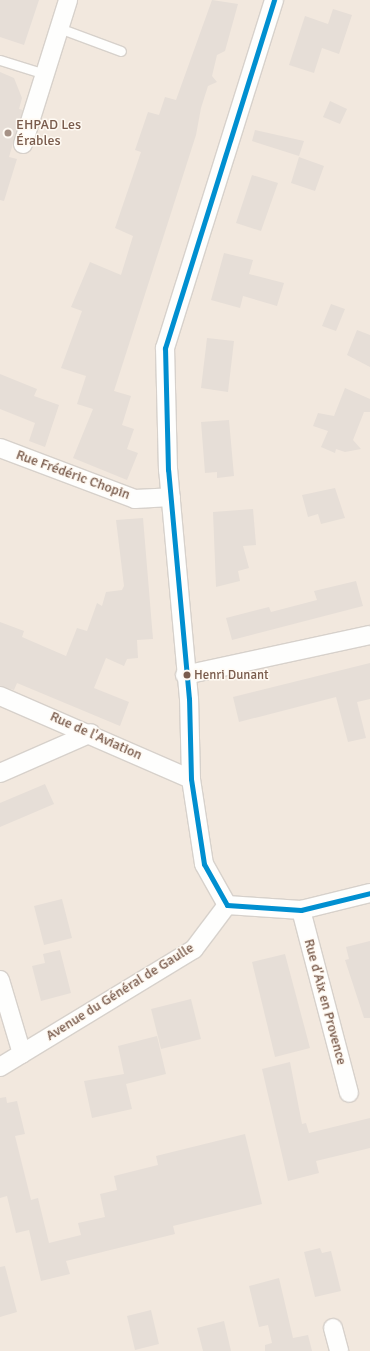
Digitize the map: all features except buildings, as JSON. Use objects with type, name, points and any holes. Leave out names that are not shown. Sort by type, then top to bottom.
[{"type":"street","points":[[23,144],[68,0]]},
{"type":"street","points":[[274,0],[165,348],[171,497],[185,675],[191,779],[204,864],[227,905],[301,910],[370,893]]},
{"type":"street","name":"Rue Frédéric Chopin","points":[[0,448],[135,499],[171,497]]},
{"type":"street","points":[[185,675],[370,635]]},
{"type":"street","name":"Rue de l'Aviation","points":[[0,696],[91,733],[191,779]]},
{"type":"street","points":[[0,773],[91,733]]},
{"type":"street","name":"Avenue du Général de Gaulle","points":[[0,1067],[194,949],[227,905]]},
{"type":"street","name":"Rue d'Aix en Provence","points":[[301,910],[349,1094]]},
{"type":"street","points":[[0,980],[22,1054]]},
{"type":"street","points":[[333,1328],[339,1351]]},
{"type":"lane","points":[[59,28],[121,51]]},
{"type":"lane","points":[[0,60],[45,74]]},
{"type":"shaded area","points":[[0,0],[370,0],[370,1351],[0,1351]]},
{"type":"transit line","points":[[227,905],[204,864],[191,779],[189,699],[168,470],[165,348],[274,0]]},
{"type":"transit line","points":[[227,905],[301,910],[370,893]]},
{"type":"place","name":"EHPAD Les Érables","points":[[8,133]]},
{"type":"place","name":"Henri Dunant","points":[[187,675]]}]
